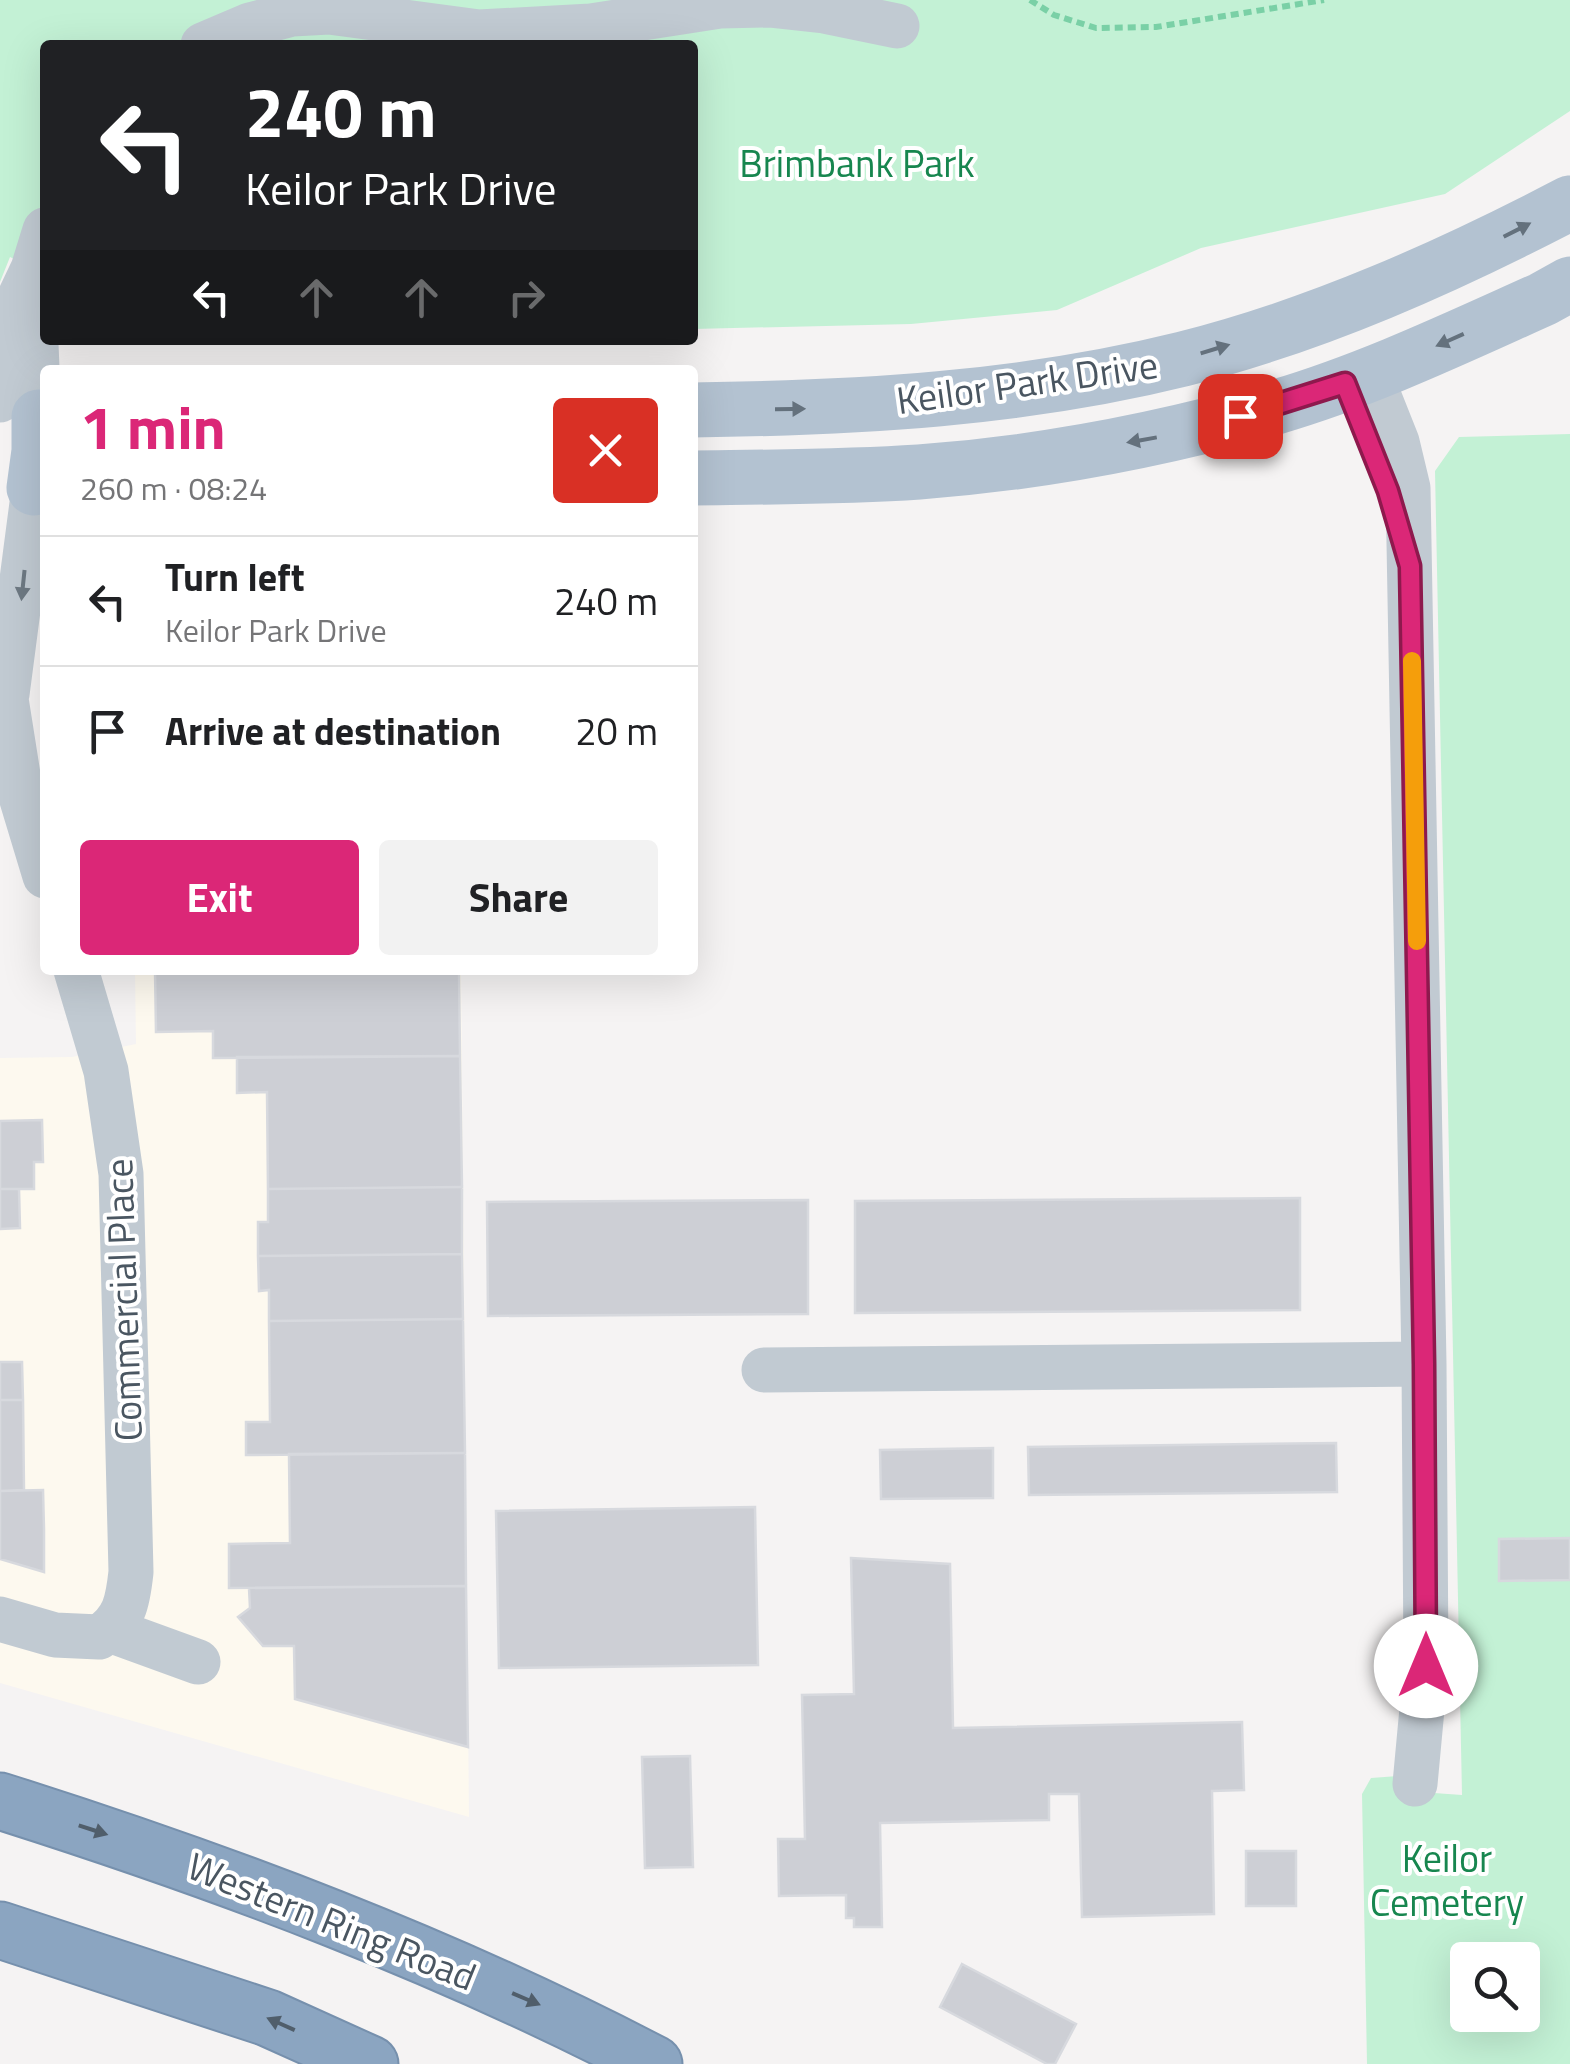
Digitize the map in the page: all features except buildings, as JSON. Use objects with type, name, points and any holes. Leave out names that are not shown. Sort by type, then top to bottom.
[{"type":"highway","name":"Western Ring Road","points":[[0,1801],[150,1848],[351,1926],[542,2006],[654,2064]]},
{"type":"highway","points":[[0,1930],[268,2018],[370,2064]]},
{"type":"main road","name":"Keilor Park Drive","points":[[698,410],[840,408],[950,398],[1070,383],[1184,358],[1330,311],[1493,242],[1570,203]]},
{"type":"main road","name":"Keilor Park Drive","points":[[698,478],[922,472],[1043,458],[1164,436],[1278,406],[1358,379],[1570,284]]},
{"type":"main road","points":[[1330,311],[1358,379]]},
{"type":"main road","points":[[17,418],[16,469],[26,488]]},
{"type":"street","points":[[216,40],[264,21],[292,14],[328,12],[478,32],[591,26],[720,6],[769,5],[898,26]]},
{"type":"street","points":[[17,418],[39,250]]},
{"type":"street","points":[[1358,379],[1410,566],[1426,1666],[1415,1784]]},
{"type":"street","points":[[26,488],[4,679],[22,800],[40,859]]},
{"type":"street","name":"Commercial Place","points":[[78,975],[106,1070],[121,1174],[131,1572],[128,1599],[121,1618],[110,1630]]},
{"type":"street","points":[[764,1370],[1424,1364]]},
{"type":"street","points":[[0,1619],[74,1638],[100,1637],[110,1630],[198,1662]]},
{"type":"path","points":[[1030,0],[1054,14],[1096,28],[1156,26],[1324,0]]},
{"type":"shaded area","points":[[135,975],[461,975],[469,1817],[0,1683],[0,1058],[72,1057],[136,1044]]},
{"type":"green space","name":"Brimbank Park","points":[[0,0],[1570,0],[1570,111],[1445,194],[1201,248],[1057,310],[911,324],[698,329],[698,40],[40,40],[40,272],[10,257],[0,282]]},
{"type":"green space","name":"Keilor Cemetery","points":[[1570,434],[1570,2064],[1367,2064],[1362,1794],[1371,1778],[1398,1776],[1434,1793],[1462,1795],[1435,471],[1459,437]]},
{"type":"slow traffic","points":[[1412,661],[1417,941]]},
{"type":"route","points":[[1240,416],[1345,383],[1388,491],[1410,566],[1426,1666]]}]
